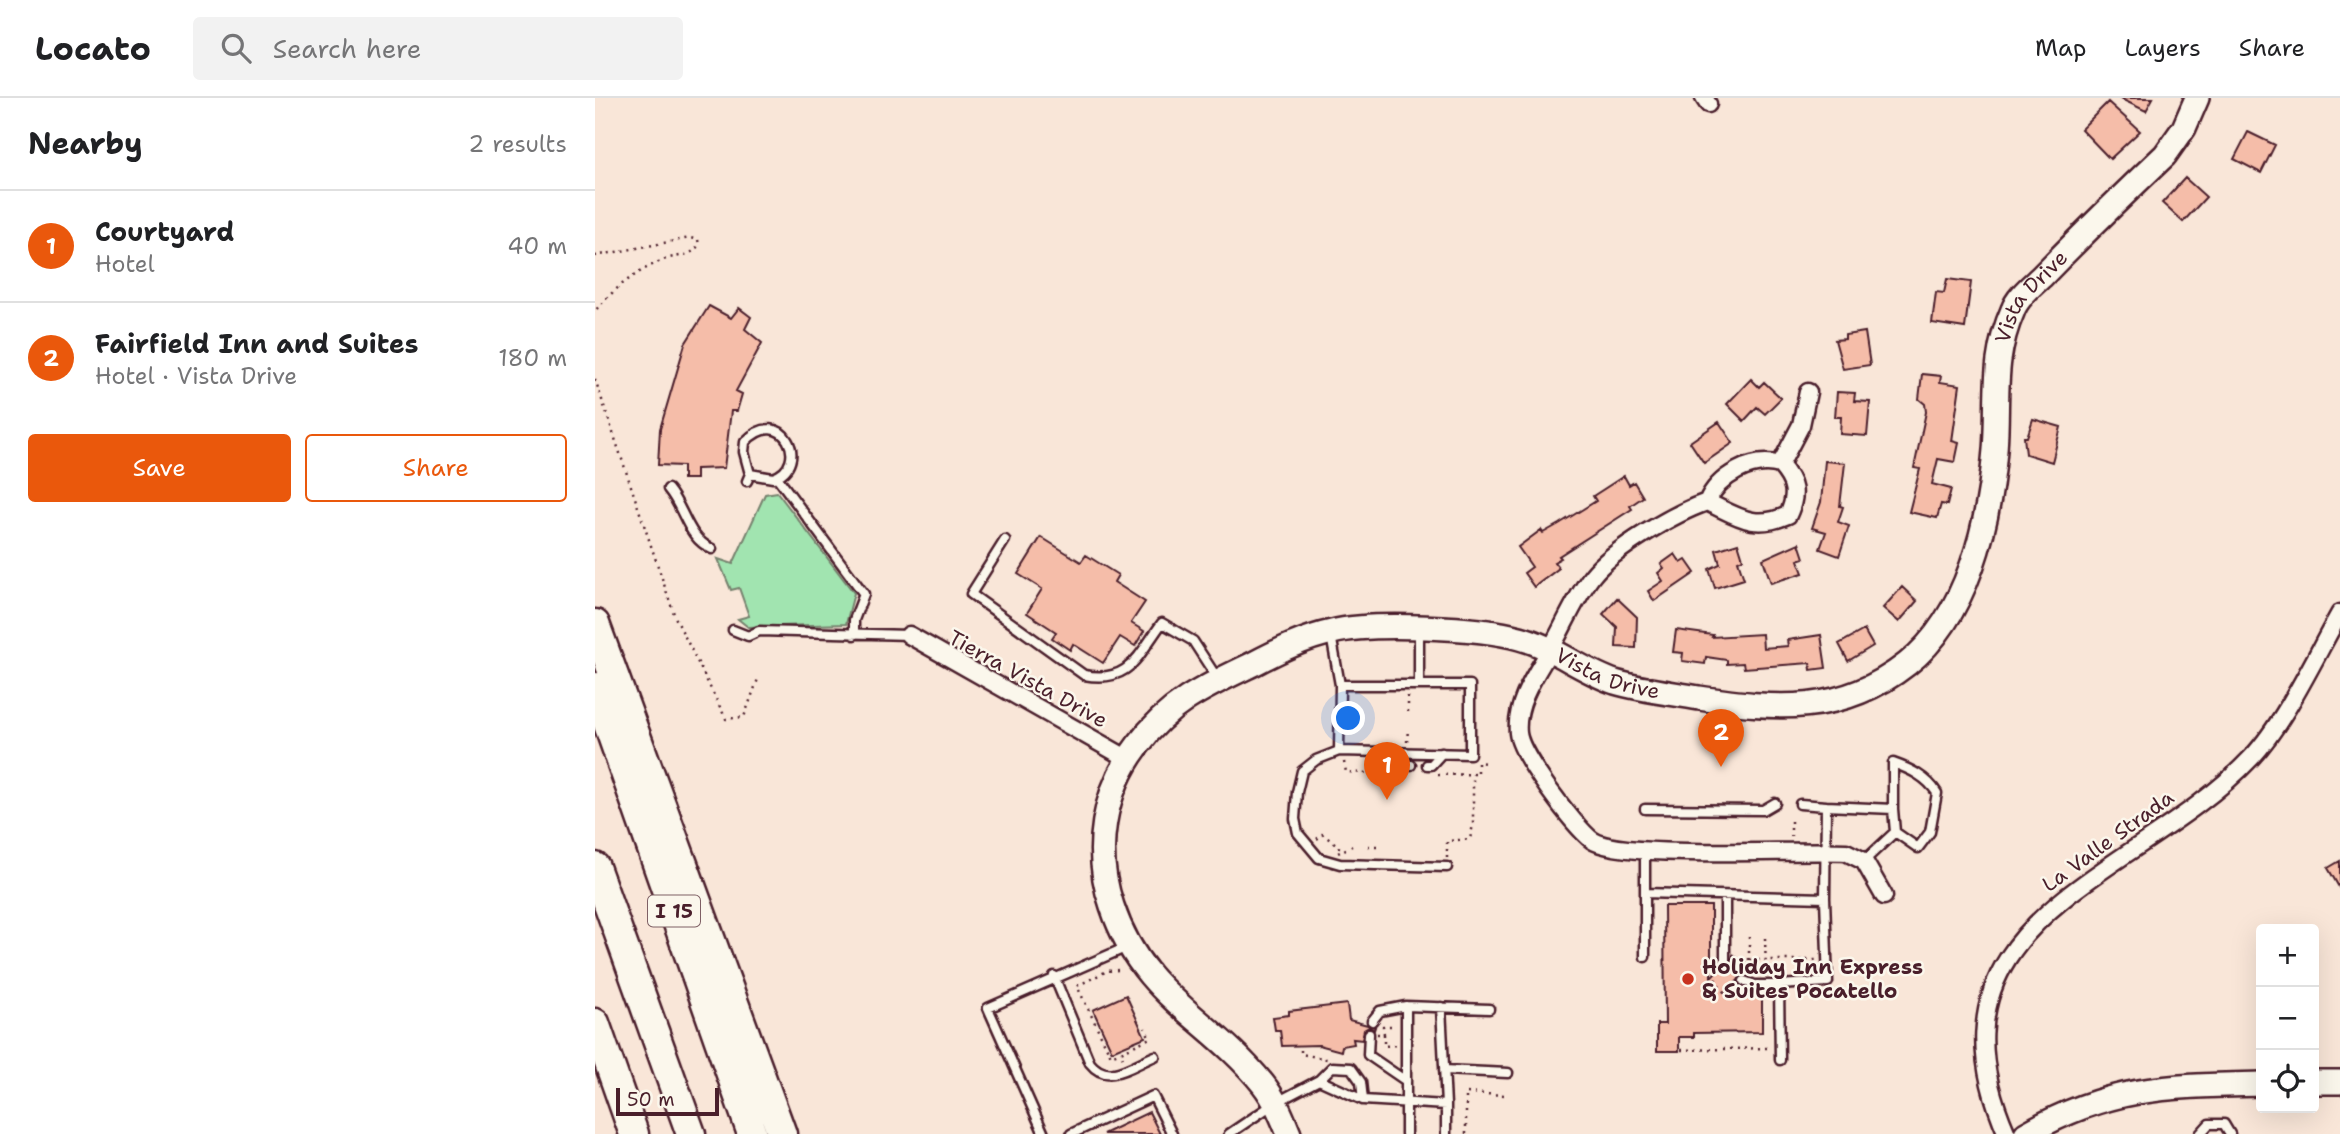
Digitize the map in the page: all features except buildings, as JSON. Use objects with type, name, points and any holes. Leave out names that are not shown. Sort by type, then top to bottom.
[{"type":"highway","points":[[595,624],[782,1134]]},
{"type":"highway","name":"I 15","points":[[595,687],[752,1134]]},
{"type":"highway","name":"I 15","points":[[595,867],[691,1134]]},
{"type":"highway","points":[[595,1023],[634,1134]]},
{"type":"street","name":"Vista Drive","points":[[1289,1134],[1275,1102],[1245,1063],[1166,996],[1127,947],[1111,905],[1101,853],[1108,804],[1128,759],[1151,727],[1184,698],[1219,680],[1296,644],[1351,628],[1496,633],[1525,639],[1615,682],[1744,704],[1795,708],[1832,701],[1875,683],[1908,663],[1943,624],[1969,573],[1984,516],[1994,451],[1996,361],[2014,304],[2165,155],[2184,128],[2197,98]]},
{"type":"street","points":[[1780,465],[1801,425],[1808,392]]},
{"type":"street","points":[[1780,465],[1749,464],[1712,492],[1707,502],[1678,512],[1608,561],[1593,575],[1533,678],[1519,710],[1519,745],[1533,769],[1593,841],[1645,851],[1824,851],[1855,854],[1864,862],[1884,896]]},
{"type":"street","points":[[1707,502],[1750,523],[1773,522],[1789,515],[1795,501],[1794,486],[1780,465]]},
{"type":"street","name":"La Valle Strada","points":[[2007,1134],[1987,1076],[1984,1043],[1987,1013],[2000,971],[2030,929],[2058,901],[2206,797],[2252,758],[2270,735],[2340,613]]},
{"type":"street","name":"Tierra Vista Drive","points":[[909,635],[1128,759]]},
{"type":"street","points":[[2319,1082],[2340,1082]]},
{"type":"street","points":[[2026,1134],[2054,1117],[2116,1096],[2160,1087],[2256,1084]]},
{"type":"lane","points":[[763,429],[775,429],[786,437],[792,460],[789,470],[777,477],[749,478],[745,442],[763,429]]},
{"type":"lane","points":[[777,477],[864,594],[854,620],[854,635]]},
{"type":"lane","points":[[668,489],[679,502],[696,540],[712,549]]},
{"type":"lane","points":[[1005,540],[971,594],[1084,675],[1102,678],[1125,672],[1162,623],[1193,641],[1219,680]]},
{"type":"lane","points":[[733,629],[748,636],[759,631],[909,635]]},
{"type":"lane","points":[[1419,629],[1419,684]]},
{"type":"lane","points":[[1330,632],[1340,685],[1339,751]]},
{"type":"lane","points":[[1340,685],[1470,685],[1469,754],[1339,751],[1316,760],[1302,771],[1295,819],[1305,845],[1319,858],[1340,864],[1447,863]]},
{"type":"lane","points":[[1382,753],[1401,765],[1411,765]]},
{"type":"lane","points":[[1427,765],[1431,765],[1442,753]]},
{"type":"lane","points":[[1893,762],[1912,770],[1931,784],[1937,793],[1930,832],[1918,848],[1895,832],[1893,762]]},
{"type":"lane","points":[[1645,809],[1763,810],[1775,803]]},
{"type":"lane","points":[[1800,804],[1893,809]]},
{"type":"lane","points":[[1744,981],[1755,985],[1828,982],[1824,851],[1826,806]]},
{"type":"lane","points":[[1864,862],[1895,832]]},
{"type":"lane","points":[[1645,851],[1645,957]]},
{"type":"lane","points":[[1646,893],[1825,898]]},
{"type":"lane","points":[[1725,897],[1725,961]]},
{"type":"lane","points":[[1044,1134],[988,1007],[1054,976],[1127,947]]},
{"type":"lane","points":[[1054,976],[1090,1063],[1097,1072],[1108,1076],[1155,1056]]},
{"type":"lane","points":[[1779,985],[1780,1060]]},
{"type":"lane","points":[[1406,1006],[1406,1134]]},
{"type":"lane","points":[[1372,1021],[1380,1012],[1406,1006],[1489,1009]]},
{"type":"lane","points":[[1441,1007],[1446,1134]]},
{"type":"lane","points":[[1369,1034],[1368,1055],[1406,1081]]},
{"type":"lane","points":[[1229,1134],[1275,1102],[1319,1080],[1332,1067],[1351,1069],[1361,1082],[1363,1100]]},
{"type":"lane","points":[[1444,1070],[1509,1073]]},
{"type":"lane","points":[[1319,1080],[1363,1100],[1446,1105]]},
{"type":"lane","points":[[1071,1134],[1153,1096],[1172,1134]]},
{"type":"lane","points":[[2200,1134],[2199,1131],[2209,1124],[2224,1124],[2230,1134]]},
{"type":"path","points":[[595,256],[690,238],[698,240],[699,244],[692,253],[650,267],[604,300],[595,311]]},
{"type":"path","points":[[595,379],[675,617],[726,719],[744,716],[758,678]]},
{"type":"path","points":[[1408,692],[1408,714]]},
{"type":"path","points":[[1406,745],[1408,729]]},
{"type":"path","points":[[1338,762],[1346,762],[1346,772],[1401,774]]},
{"type":"path","points":[[1444,765],[1437,775],[1478,774],[1478,762],[1486,762]]},
{"type":"path","points":[[1447,863],[1447,841],[1469,839],[1473,825],[1473,774]]},
{"type":"path","points":[[1791,821],[1791,839]]},
{"type":"path","points":[[1311,837],[1315,841],[1322,834],[1339,846],[1338,853],[1352,846]]},
{"type":"path","points":[[1367,846],[1380,846]]},
{"type":"path","points":[[1749,937],[1749,960]]},
{"type":"path","points":[[1765,938],[1766,962]]},
{"type":"path","points":[[1733,970],[1749,960],[1819,960]]},
{"type":"path","points":[[1715,965],[1715,979],[1724,992],[1746,992]]},
{"type":"path","points":[[1118,970],[1107,971],[1077,986],[1111,1056],[1150,1038],[1145,1028]]},
{"type":"path","points":[[1384,1034],[1386,1046]]},
{"type":"path","points":[[1681,1050],[1768,1049],[1768,1038]]},
{"type":"path","points":[[1301,1050],[1301,1054],[1330,1060]]},
{"type":"path","points":[[1467,1134],[1466,1093],[1505,1095]]},
{"type":"green space","points":[[777,492],[854,593],[846,624],[748,627],[738,619],[749,616],[739,588],[731,590],[718,559],[733,564],[765,494]]},
{"type":"place","name":"Fairfield Inn and Suites","points":[[1721,767]]},
{"type":"place","name":"Courtyard","points":[[1387,800]]},
{"type":"place","name":"Holiday Inn Express & Suites Pocatello","points":[[1688,979]]}]
